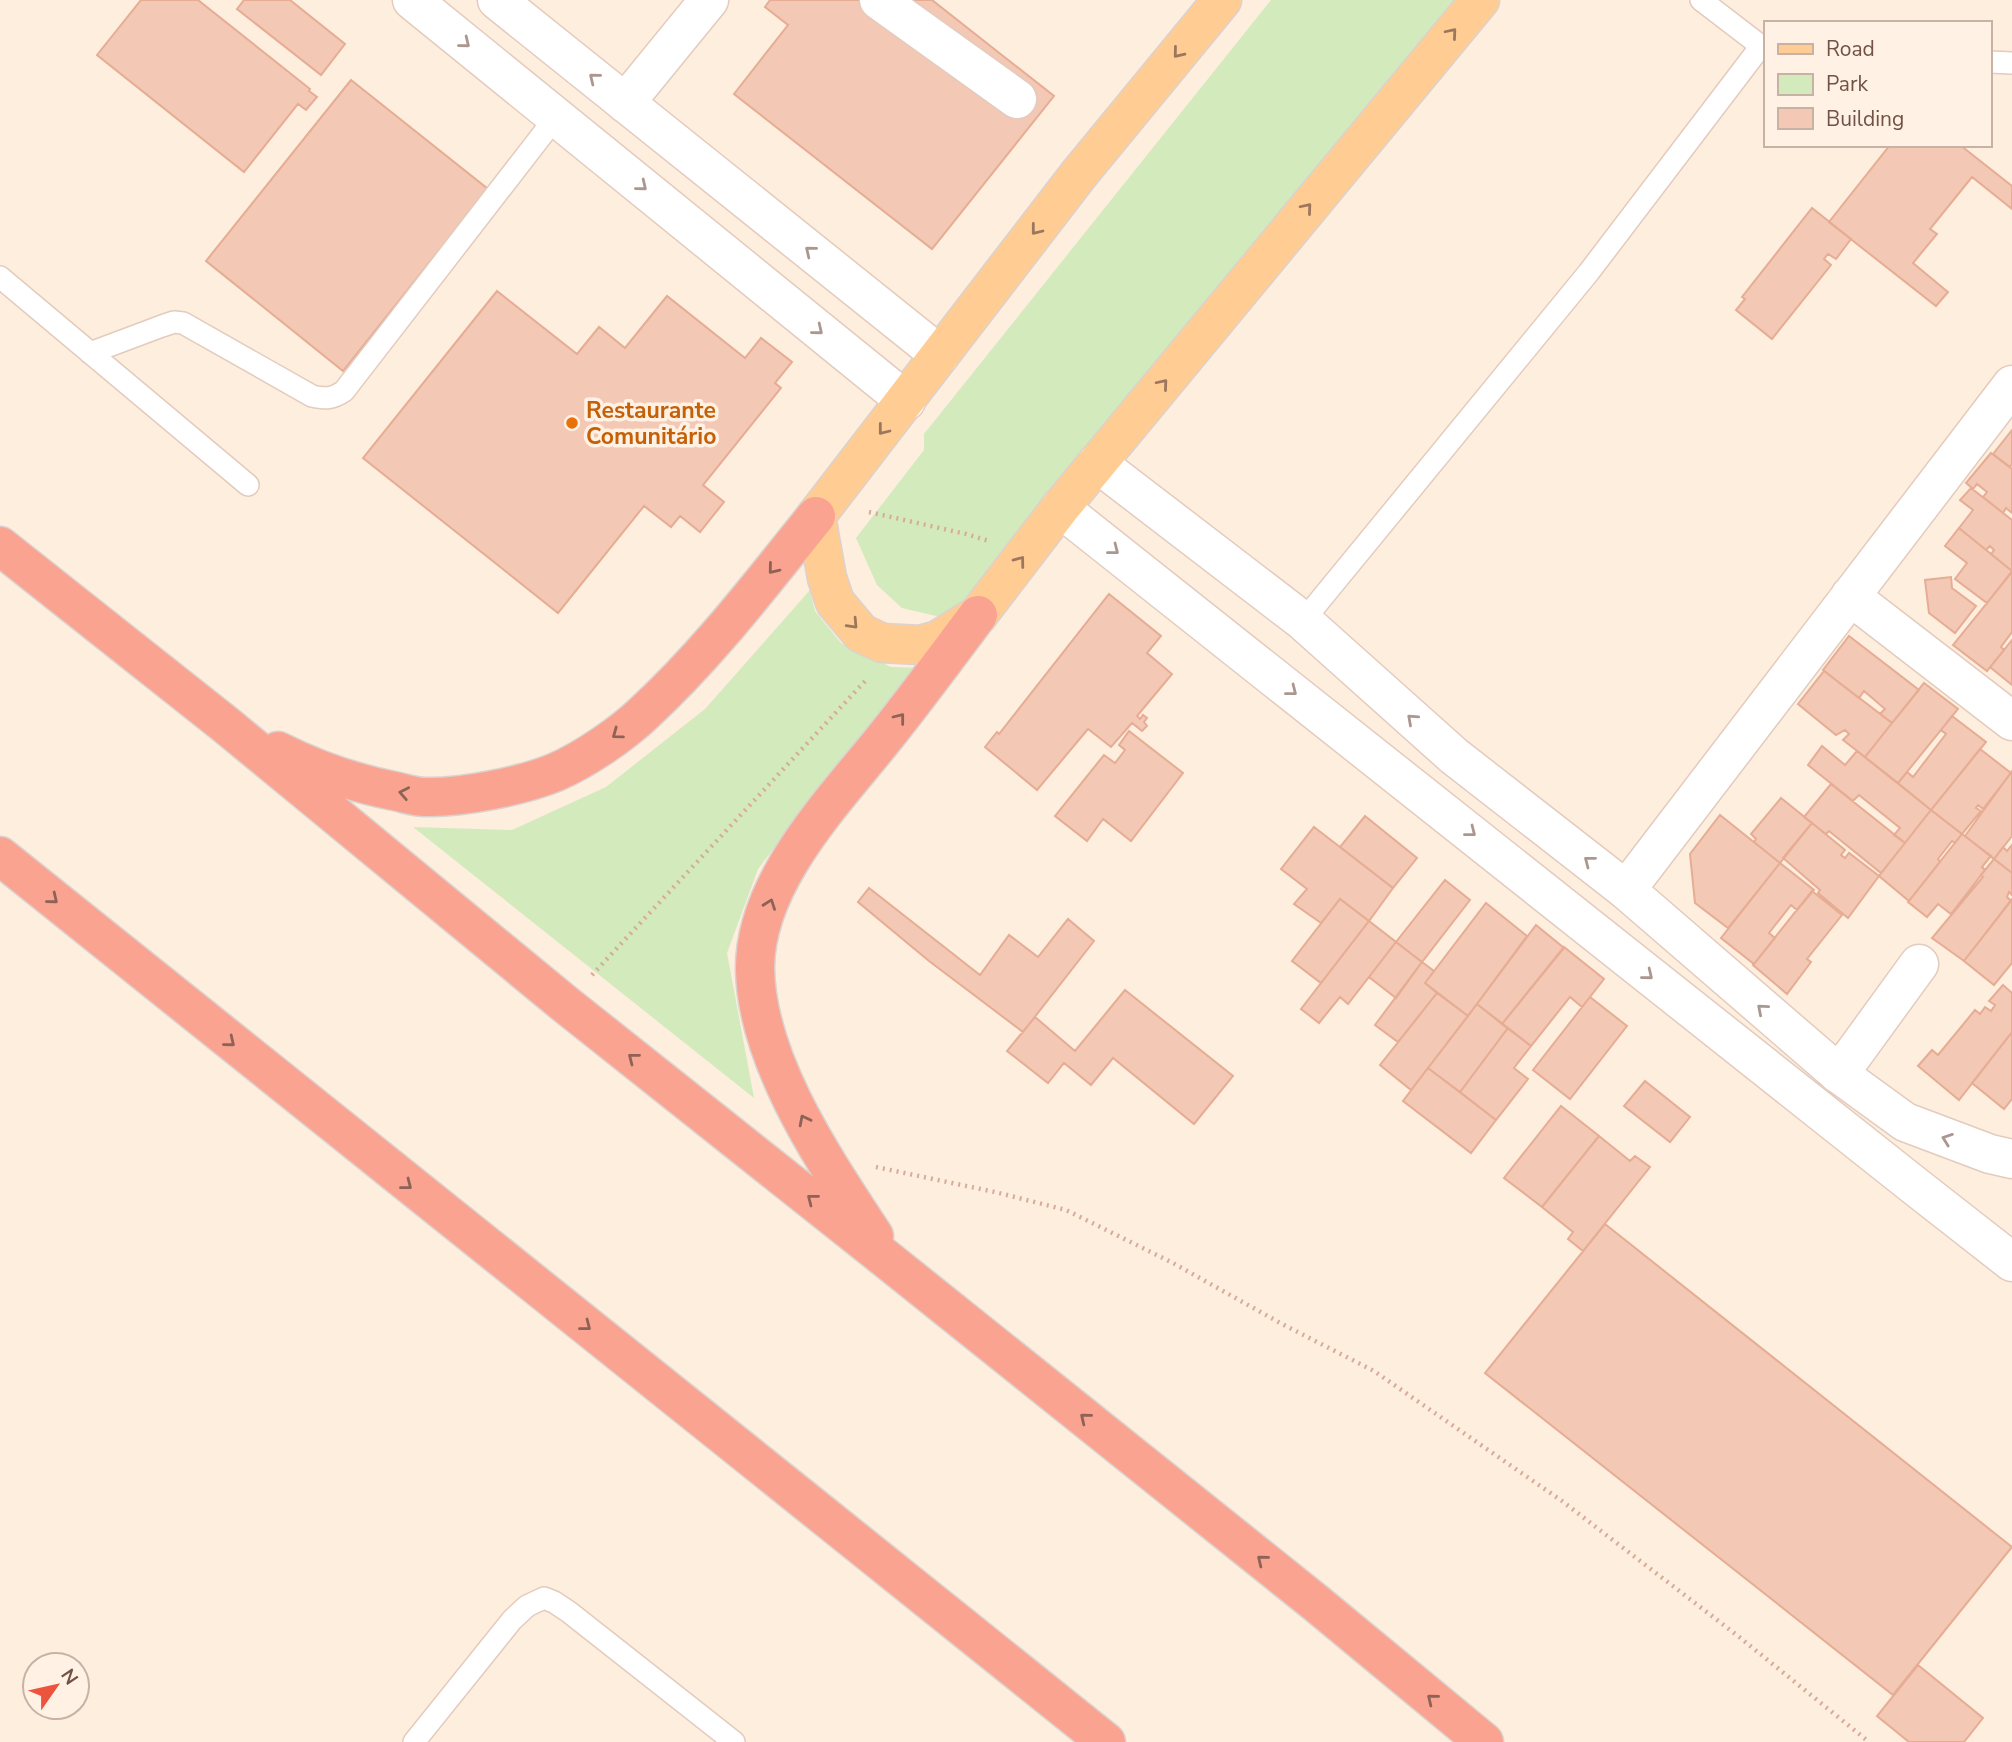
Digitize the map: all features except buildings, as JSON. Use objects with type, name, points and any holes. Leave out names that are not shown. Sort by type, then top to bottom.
[{"type":"highway","points":[[226,725],[312,768],[364,785],[425,797],[512,785],[556,772],[595,749],[642,715],[729,624],[826,503]]},
{"type":"highway","points":[[0,546],[226,725],[565,1004],[1316,1603],[1484,1742]]},
{"type":"highway","points":[[890,1262],[821,1155],[782,1079],[762,1019],[755,968],[761,928],[778,882],[807,836],[978,615]]},
{"type":"highway","points":[[0,856],[386,1168],[1106,1742]]},
{"type":"main road","points":[[1222,0],[1079,174],[826,503],[827,578],[835,602],[861,633],[882,643],[920,645],[938,640],[978,615],[1060,508],[1480,0]]},
{"type":"street","points":[[496,0],[940,355]]},
{"type":"street","points":[[625,103],[709,0]]},
{"type":"street","points":[[879,0],[1017,99]]},
{"type":"street","points":[[416,1],[906,401]]},
{"type":"street","points":[[1626,890],[2012,385]]},
{"type":"street","points":[[1097,463],[1303,621],[1454,756],[1626,890],[1839,1074],[1905,1122],[1990,1154],[2012,1159]]},
{"type":"street","points":[[1060,508],[2012,1262]]},
{"type":"street","points":[[1850,596],[2012,720]]},
{"type":"street","points":[[1839,1074],[1919,964]]},
{"type":"lane","points":[[1303,621],[1589,272],[1763,47],[1701,0]]},
{"type":"lane","points":[[1991,62],[2012,63]]},
{"type":"lane","points":[[90,353],[174,322],[183,323],[312,396],[327,399],[335,397],[344,391],[556,117]]},
{"type":"lane","points":[[0,278],[248,485]]},
{"type":"lane","points":[[414,1742],[512,1620],[527,1606],[544,1598],[569,1612],[734,1742]]},
{"type":"path","points":[[826,503],[987,540],[1016,565]]},
{"type":"path","points":[[978,550],[987,540]]},
{"type":"path","points":[[565,1004],[898,645]]},
{"type":"path","points":[[821,1155],[1066,1210],[1374,1371],[1562,1501],[1738,1636],[1869,1742]]},
{"type":"green space","points":[[1271,0],[1468,0],[1048,528],[949,619],[902,608],[877,585],[856,538],[924,450],[924,434]]},
{"type":"green space","points":[[810,590],[815,611],[841,643],[891,667],[925,668],[835,770],[758,869],[727,953],[754,1098],[413,827],[512,830],[606,787],[705,709]]},
{"type":"place","name":"Restaurante Comunitário","points":[[572,423]]}]
